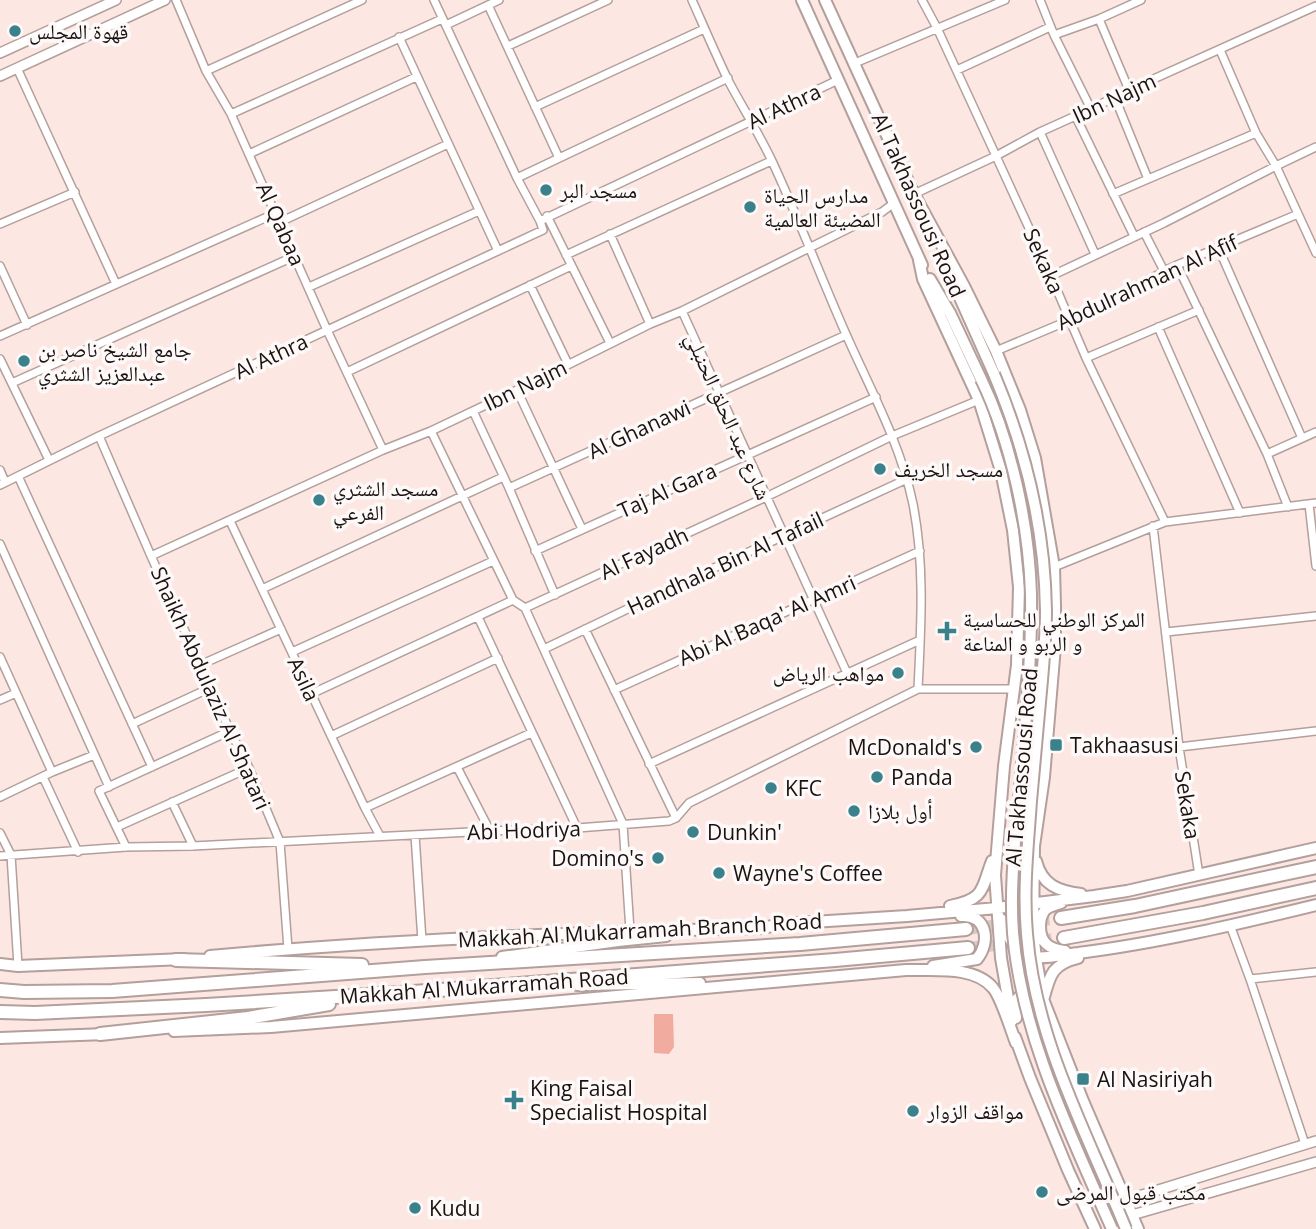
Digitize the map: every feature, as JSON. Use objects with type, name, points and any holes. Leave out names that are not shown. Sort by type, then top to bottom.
[{"type":"highway","points":[[1061,918],[1135,906],[1316,867]]},
{"type":"highway","points":[[1064,938],[1203,913],[1316,888]]},
{"type":"highway","name":"Makkah Al Mukarramah Road","points":[[0,990],[112,991],[425,967],[800,944],[966,929]]},
{"type":"highway","name":"Makkah Al Mukarramah Road","points":[[0,1012],[193,1006],[400,993],[968,948]]},
{"type":"highway","points":[[176,960],[425,967]]},
{"type":"highway","points":[[100,1034],[248,1018],[400,993]]},
{"type":"main road","name":"Al Takhassousi Road","points":[[802,0],[919,260],[950,313],[987,391],[1017,485],[1031,593],[1031,643],[1012,876],[1013,933],[1017,965],[1035,1037],[1051,1082],[1112,1229]]},
{"type":"main road","name":"Al Takhassousi Road","points":[[825,0],[994,374],[1010,413],[1029,477],[1039,523],[1044,577],[1045,638],[1026,864],[1027,937],[1037,1001],[1066,1089],[1126,1229]]},
{"type":"main road","points":[[914,194],[996,351],[1020,410],[1035,458],[1054,567],[1055,646],[1044,777],[1034,846],[1032,903],[1036,958],[1043,999],[1138,1229]]},
{"type":"main road","points":[[919,260],[923,279],[979,400],[1001,471],[1014,542],[1019,587],[1019,634],[995,875],[1001,958],[1016,1043]]},
{"type":"main road","points":[[1034,846],[1037,865],[1046,881],[1069,892],[1094,896]]},
{"type":"main road","name":"Makkah Al Mukarramah Branch Road","points":[[0,964],[19,966],[176,960],[288,949],[630,931],[763,928],[781,924],[907,916],[997,908],[1127,891],[1316,848]]},
{"type":"main road","points":[[907,916],[960,904],[977,897],[984,887],[997,849]]},
{"type":"main road","points":[[1094,896],[1060,903],[1044,911],[1040,921],[1041,938],[1057,950],[1104,950]]},
{"type":"main road","points":[[997,908],[1009,941],[1019,951],[1036,958],[1104,950],[1230,926],[1316,905]]},
{"type":"main road","points":[[0,1032],[100,1034],[271,1027],[906,970],[977,959],[983,952],[986,940],[984,931],[979,921],[971,916],[928,919],[907,916]]},
{"type":"main road","points":[[425,967],[618,941],[763,928]]},
{"type":"main road","points":[[1043,999],[1054,968],[1067,960],[1104,950]]},
{"type":"main road","points":[[906,970],[966,972],[984,978],[995,989],[1068,1170],[1095,1229]]},
{"type":"main road","points":[[490,986],[783,982]]},
{"type":"main road","points":[[1016,1043],[1017,999],[1027,993],[1034,993],[1043,999]]},
{"type":"main road","points":[[0,1040],[22,1042],[100,1034]]},
{"type":"street","points":[[0,53],[116,0]]},
{"type":"street","points":[[0,76],[165,0]]},
{"type":"street","name":"Al Qabaa","points":[[176,0],[206,71],[231,114],[383,450]]},
{"type":"street","points":[[206,71],[362,0]]},
{"type":"street","points":[[434,0],[517,178],[566,255],[610,344]]},
{"type":"street","points":[[231,114],[399,37],[499,0]]},
{"type":"street","points":[[508,46],[608,0]]},
{"type":"street","points":[[692,0],[771,161],[846,335],[876,397],[907,479],[920,551],[922,601],[918,689]]},
{"type":"street","name":"Sekaka","points":[[922,0],[957,70],[1086,358],[1165,522]]},
{"type":"street","points":[[855,63],[1005,0]]},
{"type":"street","points":[[1041,0],[1050,27],[1091,110]]},
{"type":"street","points":[[1054,35],[1141,0]]},
{"type":"street","points":[[488,5],[559,158]]},
{"type":"street","name":"Ibn Najm","points":[[914,194],[1075,115],[1316,7]]},
{"type":"street","points":[[1099,19],[1129,90]]},
{"type":"street","points":[[957,70],[1050,27]]},
{"type":"street","points":[[535,107],[704,29]]},
{"type":"street","points":[[399,37],[498,250]]},
{"type":"street","points":[[1220,50],[1256,132],[1276,166],[1316,253]]},
{"type":"street","points":[[17,68],[116,284]]},
{"type":"street","points":[[249,153],[416,77]]},
{"type":"street","points":[[517,178],[728,78]]},
{"type":"street","name":"Al Athra","points":[[3,483],[543,230],[543,219],[838,80]]},
{"type":"street","points":[[1115,98],[1148,179]]},
{"type":"street","points":[[1075,115],[1134,236]]},
{"type":"street","points":[[1040,132],[1095,254]]},
{"type":"street","points":[[1113,194],[1256,132]]},
{"type":"street","points":[[280,222],[448,144]]},
{"type":"street","points":[[1051,276],[1316,147]]},
{"type":"street","points":[[566,255],[771,161]]},
{"type":"street","points":[[0,224],[75,192]]},
{"type":"street","name":"Ibn Najm","points":[[151,556],[473,411],[682,311],[882,212],[894,203]]},
{"type":"street","points":[[309,287],[479,211]]},
{"type":"street","points":[[0,336],[276,213]]},
{"type":"street","name":"Abdulrahman Al Afif","points":[[996,351],[1070,320],[1177,265],[1298,214]]},
{"type":"street","points":[[1144,232],[1164,271],[1177,265],[1267,454],[1288,507]]},
{"type":"street","points":[[610,234],[650,324]]},
{"type":"street","points":[[1218,247],[1302,438]]},
{"type":"street","points":[[12,383],[295,256]]},
{"type":"street","points":[[0,266],[27,325]]},
{"type":"street","points":[[347,372],[571,266]]},
{"type":"street","points":[[530,285],[568,364]]},
{"type":"street","points":[[1086,358],[1199,310]]},
{"type":"street","name":"شارع عبد الحلق الحنبلي","points":[[682,311],[847,673]]},
{"type":"street","points":[[1158,327],[1240,513]]},
{"type":"street","name":"Al Ghanawi","points":[[509,488],[846,335]]},
{"type":"street","points":[[0,359],[49,460]]},
{"type":"street","points":[[517,390],[582,528]]},
{"type":"street","name":"Taj Al Gara","points":[[535,551],[876,397]]},
{"type":"street","name":"Al Fayadh","points":[[525,608],[892,436],[979,400]]},
{"type":"street","points":[[473,411],[555,595]]},
{"type":"street","points":[[431,430],[513,600],[525,608],[623,824],[630,931]]},
{"type":"street","points":[[1267,454],[1316,432]]},
{"type":"street","name":"Shaikh Abdulaziz Al Shatari","points":[[99,436],[280,842],[288,949]]},
{"type":"street","points":[[0,470],[3,483]]},
{"type":"street","points":[[19,476],[152,767]]},
{"type":"street","points":[[262,589],[503,477]]},
{"type":"street","name":"Handhala Bin Al Tafail","points":[[544,649],[907,479]]},
{"type":"street","points":[[1054,567],[1165,522],[1313,504],[1316,566]]},
{"type":"street","name":"Asila","points":[[230,521],[380,836]]},
{"type":"street","name":"Sekaka","points":[[1153,526],[1179,747],[1199,875]]},
{"type":"street","points":[[0,544],[109,787]]},
{"type":"street","name":"Abi Al Baqa' Al Amri","points":[[614,690],[920,551]]},
{"type":"street","points":[[292,652],[493,561]]},
{"type":"street","points":[[311,694],[513,600]]},
{"type":"street","points":[[1166,632],[1316,616]]},
{"type":"street","points":[[478,617],[577,828]]},
{"type":"street","points":[[200,666],[281,629]]},
{"type":"street","points":[[585,629],[676,818],[689,803],[918,689],[1014,689]]},
{"type":"street","points":[[649,764],[920,640]]},
{"type":"street","points":[[0,657],[52,772]]},
{"type":"street","points":[[331,736],[498,658]]},
{"type":"street","points":[[132,724],[210,688]]},
{"type":"street","points":[[0,700],[16,693]]},
{"type":"street","points":[[126,848],[99,791],[230,731]]},
{"type":"street","points":[[1179,747],[1316,731]]},
{"type":"street","points":[[365,808],[531,733]]},
{"type":"street","points":[[0,797],[94,755]]},
{"type":"street","points":[[457,766],[490,831]]},
{"type":"street","points":[[117,827],[249,768]]},
{"type":"street","points":[[43,777],[78,852]]},
{"type":"street","points":[[172,802],[193,846]]},
{"type":"street","name":"Abi Hodriya","points":[[0,856],[577,828],[669,821],[676,818]]},
{"type":"street","points":[[0,833],[11,855],[19,966]]},
{"type":"street","points":[[415,835],[422,941]]},
{"type":"street","points":[[1230,926],[1305,1144]]},
{"type":"street","points":[[1250,979],[1316,972]]},
{"type":"street","points":[[1126,1200],[1316,1141]]},
{"type":"street","points":[[1132,1215],[1316,1162]]},
{"type":"shaded area","points":[[654,1014],[673,1014],[674,1047],[669,1054],[654,1053]]},
{"type":"tunnel","points":[[966,929],[1061,918]]},
{"type":"tunnel","points":[[968,948],[1064,938]]},
{"type":"place","name":"قهوة المجلس","points":[[15,31]]},
{"type":"place","name":"مسجد البر","points":[[546,190]]},
{"type":"place","name":"مدارس الحياة المضيئة العالمية","points":[[750,207]]},
{"type":"place","name":"جامع الشيخ ناصر بن عبدالعزيز الشثري","points":[[24,361]]},
{"type":"place","name":"مسجد الخريف","points":[[880,469]]},
{"type":"place","name":"مسجد الشثري الفرعي","points":[[319,500]]},
{"type":"place","name":"المركز الوطني للحساسية و الربو و المناعة","points":[[947,631]]},
{"type":"place","name":"مواهب الرياض","points":[[898,673]]},
{"type":"place","name":"Takhaasusi","points":[[1056,745]]},
{"type":"place","name":"McDonald's","points":[[976,747]]},
{"type":"place","name":"Panda","points":[[877,777]]},
{"type":"place","name":"KFC","points":[[771,788]]},
{"type":"place","name":"أول بلازا","points":[[854,811]]},
{"type":"place","name":"Dunkin'","points":[[693,832]]},
{"type":"place","name":"Domino's","points":[[658,858]]},
{"type":"place","name":"Wayne's Coffee","points":[[719,873]]},
{"type":"place","name":"Al Nasiriyah","points":[[1083,1079]]},
{"type":"place","name":"King Faisal Specialist Hospital","points":[[514,1100]]},
{"type":"place","name":"مواقف الزوار","points":[[913,1111]]},
{"type":"place","name":"مكتب قبول المرضى","points":[[1042,1192]]},
{"type":"place","name":"Kudu","points":[[415,1208]]}]
